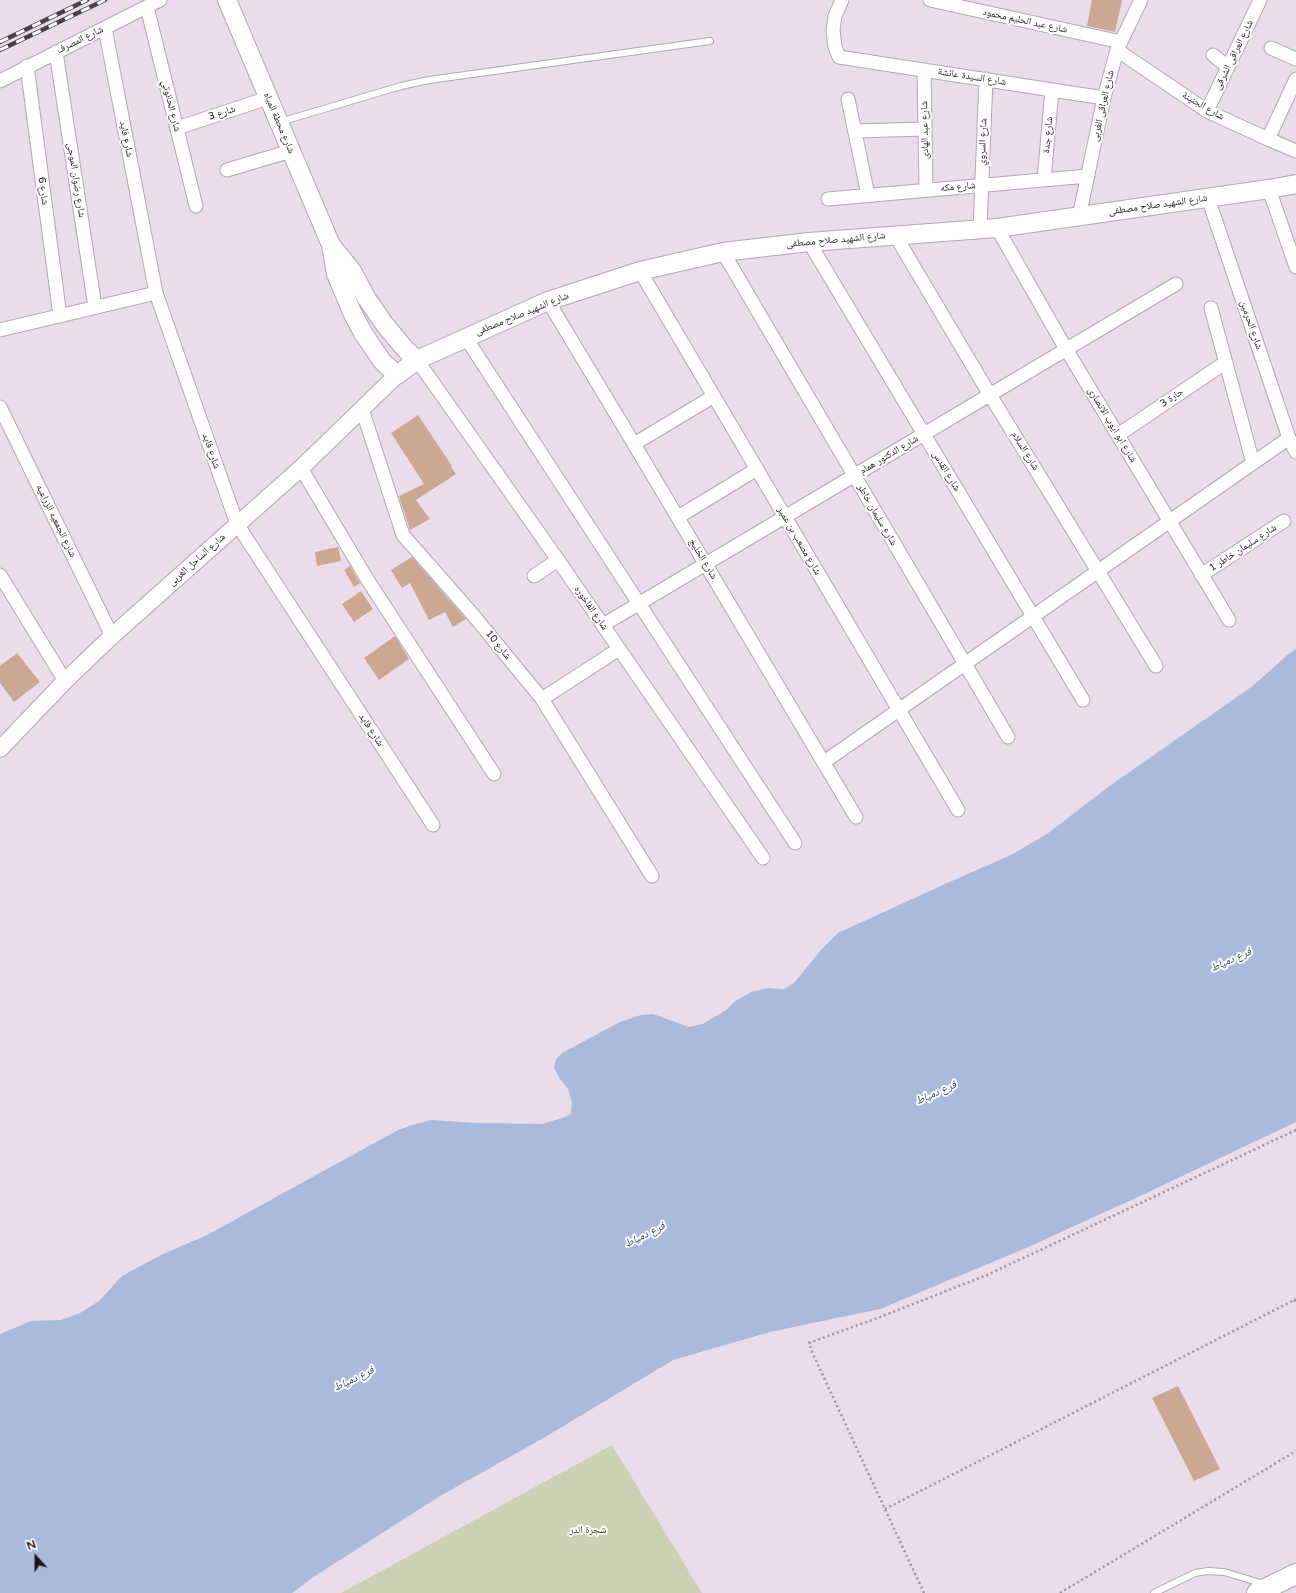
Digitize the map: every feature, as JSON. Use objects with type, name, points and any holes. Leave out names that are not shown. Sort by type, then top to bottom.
[{"type":"main road","name":"شارع محطة المياه","points":[[227,0],[331,245]]},
{"type":"main road","name":"شارع الشهيد صلاح مصطفى","points":[[398,375],[417,360],[548,301],[640,271],[723,252],[809,242],[988,228],[1079,217],[1296,184]]},
{"type":"main road","points":[[331,245],[352,271],[367,299],[385,325],[417,360]]},
{"type":"main road","points":[[331,245],[336,274],[352,312],[363,333],[382,361],[398,375]]},
{"type":"main road","points":[[1264,1590],[1296,1574]]},
{"type":"street","name":"شارع المصرف","points":[[0,81],[160,0]]},
{"type":"street","name":"شارع عبد الحليم محمود","points":[[930,0],[1119,46]]},
{"type":"street","points":[[1139,5],[1149,0]]},
{"type":"street","name":"شارع العراقى الشرقى","points":[[1207,111],[1260,0]]},
{"type":"street","name":"شارع السيدة عائشة","points":[[841,1],[833,30],[835,47],[840,57],[1104,98]]},
{"type":"street","name":"شارع العراقى الغربى","points":[[1079,217],[1104,98],[1119,46],[1139,5]]},
{"type":"street","name":"شارع الحانوتي","points":[[147,7],[196,206]]},
{"type":"street","name":"شارع فايد","points":[[105,28],[156,293],[237,524],[433,825]]},
{"type":"street","name":"شارع الجنينة","points":[[1119,46],[1207,111],[1268,140],[1296,151]]},
{"type":"street","points":[[1271,48],[1296,59]]},
{"type":"street","name":"شارع رضوان الموجى","points":[[56,52],[95,308]]},
{"type":"street","points":[[1213,56],[1228,67]]},
{"type":"street","name":"شارع 6","points":[[27,66],[60,316]]},
{"type":"street","name":"شارع عبد الهادى","points":[[924,70],[926,190]]},
{"type":"street","name":"شارع السروي","points":[[986,79],[982,185],[988,228]]},
{"type":"street","points":[[1268,140],[1293,95],[1296,79]]},
{"type":"street","name":"شارع جدة","points":[[1044,180],[1052,90]]},
{"type":"street","name":"شارع 3","points":[[177,128],[268,98]]},
{"type":"street","points":[[848,99],[868,195]]},
{"type":"street","points":[[855,131],[925,129]]},
{"type":"street","points":[[227,170],[291,151]]},
{"type":"street","name":"شارع مكه","points":[[828,198],[1088,176]]},
{"type":"street","points":[[1269,189],[1296,267]]},
{"type":"street","name":"شارع الحرمين","points":[[1208,198],[1289,438],[1296,452]]},
{"type":"street","name":"شارع ابو ايوب الانصارى","points":[[988,228],[1066,349],[1229,620]]},
{"type":"street","name":"شارع السلام","points":[[895,236],[990,395],[1156,666]]},
{"type":"street","name":"شارع القدس","points":[[809,242],[1083,700]]},
{"type":"street","name":"شارع سليمان خاطر","points":[[723,252],[1008,737]]},
{"type":"street","name":"شارع مصعب بن عمير","points":[[640,271],[958,810]]},
{"type":"street","name":"شارع الدكتور همام","points":[[603,626],[1176,284]]},
{"type":"street","points":[[0,330],[156,293]]},
{"type":"street","name":"شارع الخليج","points":[[548,301],[856,817]]},
{"type":"street","points":[[1211,308],[1253,463]]},
{"type":"street","points":[[466,338],[795,843]]},
{"type":"street","name":"شارع الفاخوره","points":[[417,360],[620,649],[763,858]]},
{"type":"street","name":"حارة 3","points":[[1118,435],[1226,362]]},
{"type":"street","name":"شارع الساحل الغربى","points":[[0,749],[65,681],[112,636],[301,468],[398,375]]},
{"type":"street","points":[[634,444],[714,396]]},
{"type":"street","name":"شارع الجمعيه الزراعيه","points":[[0,407],[112,636]]},
{"type":"street","name":"شارع 10","points":[[362,409],[403,535],[474,616],[542,699],[652,876]]},
{"type":"street","points":[[824,762],[1289,438]]},
{"type":"street","points":[[301,468],[367,579],[494,774]]},
{"type":"street","points":[[678,517],[757,469]]},
{"type":"street","name":"شارع سليمان خاطر 1","points":[[1201,575],[1284,521]]},
{"type":"street","points":[[534,576],[558,560]]},
{"type":"street","points":[[0,575],[65,681]]},
{"type":"street","points":[[542,699],[620,649]]},
{"type":"lane","points":[[279,123],[402,86],[429,80],[710,41]]},
{"type":"lane","points":[[1154,1593],[1195,1573],[1208,1571],[1224,1572],[1264,1590]]},
{"type":"path","points":[[924,1593],[809,1343],[986,1275],[1296,1130]]},
{"type":"path","points":[[885,1510],[1295,1300],[1296,1304]]},
{"type":"path","points":[[1060,1593],[1296,1451]]},
{"type":"green space","name":"شجرة الدر","points":[[612,1445],[702,1593],[341,1593]]},
{"type":"water","name":"فرع دمياط","points":[[1296,649],[1296,1122],[1026,1248],[880,1309],[770,1332],[673,1360],[547,1436],[440,1496],[315,1576],[292,1593],[0,1593],[0,1334],[31,1321],[61,1320],[80,1313],[99,1301],[122,1276],[161,1255],[207,1235],[398,1130],[431,1120],[478,1123],[542,1124],[571,1114],[572,1102],[568,1089],[554,1068],[556,1059],[562,1053],[620,1022],[641,1015],[653,1014],[689,1027],[703,1024],[751,992],[768,988],[784,989],[794,983],[821,950],[838,933],[1011,855],[1047,834],[1111,785],[1254,685]]},
{"type":"building","points":[[1092,0],[1122,0],[1115,32],[1087,26]]},
{"type":"building","points":[[418,415],[456,474],[416,500],[430,519],[410,530],[399,496],[424,484],[391,433]]},
{"type":"building","points":[[338,547],[341,561],[317,566],[315,552]]},
{"type":"building","points":[[412,557],[466,619],[453,627],[445,612],[429,620],[410,583],[402,588],[391,570]]},
{"type":"building","points":[[350,566],[360,583],[354,587],[344,570]]},
{"type":"building","points":[[361,591],[373,609],[354,622],[342,604]]},
{"type":"building","points":[[395,636],[409,659],[379,680],[364,658]]},
{"type":"building","points":[[17,653],[40,682],[14,702],[0,683],[0,666]]},
{"type":"building","points":[[1178,1386],[1220,1469],[1194,1481],[1152,1398]]},
{"type":"railway","points":[[0,42],[87,0]]},
{"type":"railway","points":[[0,50],[105,0]]}]
